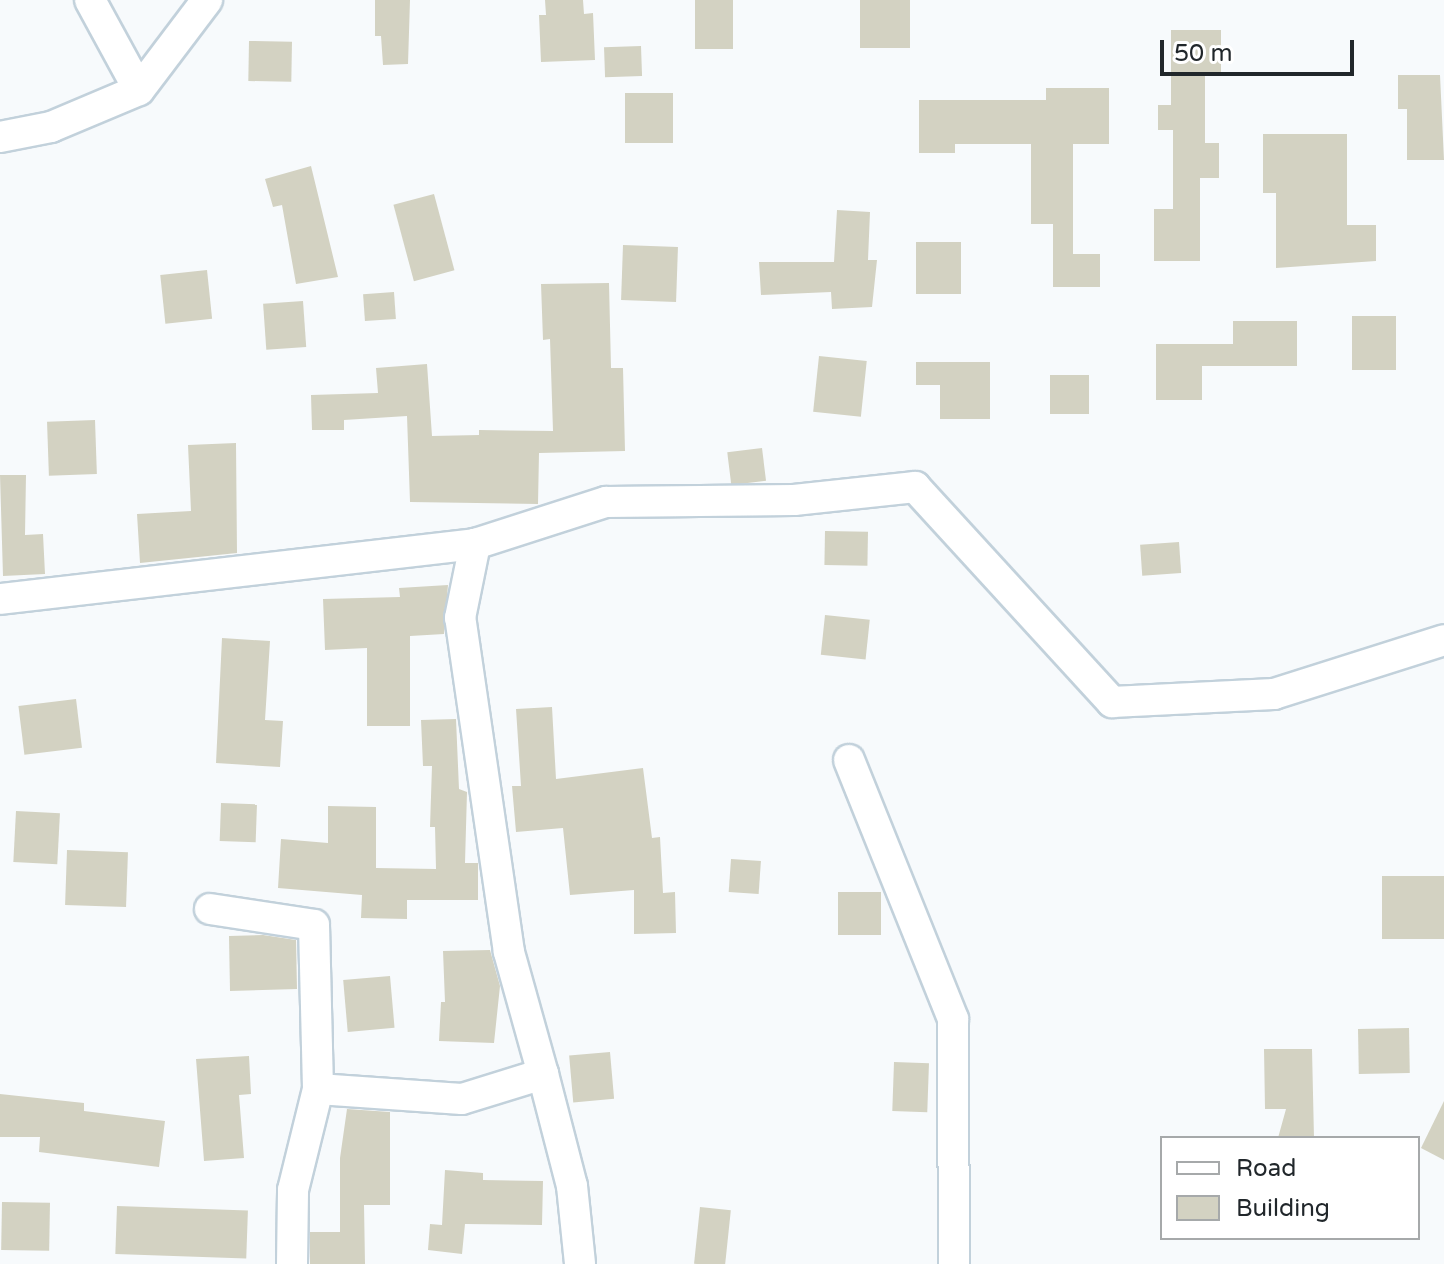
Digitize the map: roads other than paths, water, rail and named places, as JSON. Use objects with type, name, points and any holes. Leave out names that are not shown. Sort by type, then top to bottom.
[{"type":"street","points":[[90,0],[139,90]]},
{"type":"street","points":[[0,137],[51,127],[139,90],[207,0]]},
{"type":"street","points":[[0,599],[475,544],[606,502],[794,500],[915,487],[1112,702],[1274,694],[1444,640]]},
{"type":"street","points":[[475,544],[460,618],[483,797],[509,952],[572,1186],[580,1264]]},
{"type":"street","points":[[849,760],[953,1019],[954,1264]]},
{"type":"street","points":[[210,909],[314,925],[318,1089],[293,1190],[292,1264]]},
{"type":"street","points":[[318,1089],[462,1099],[543,1074]]}]
